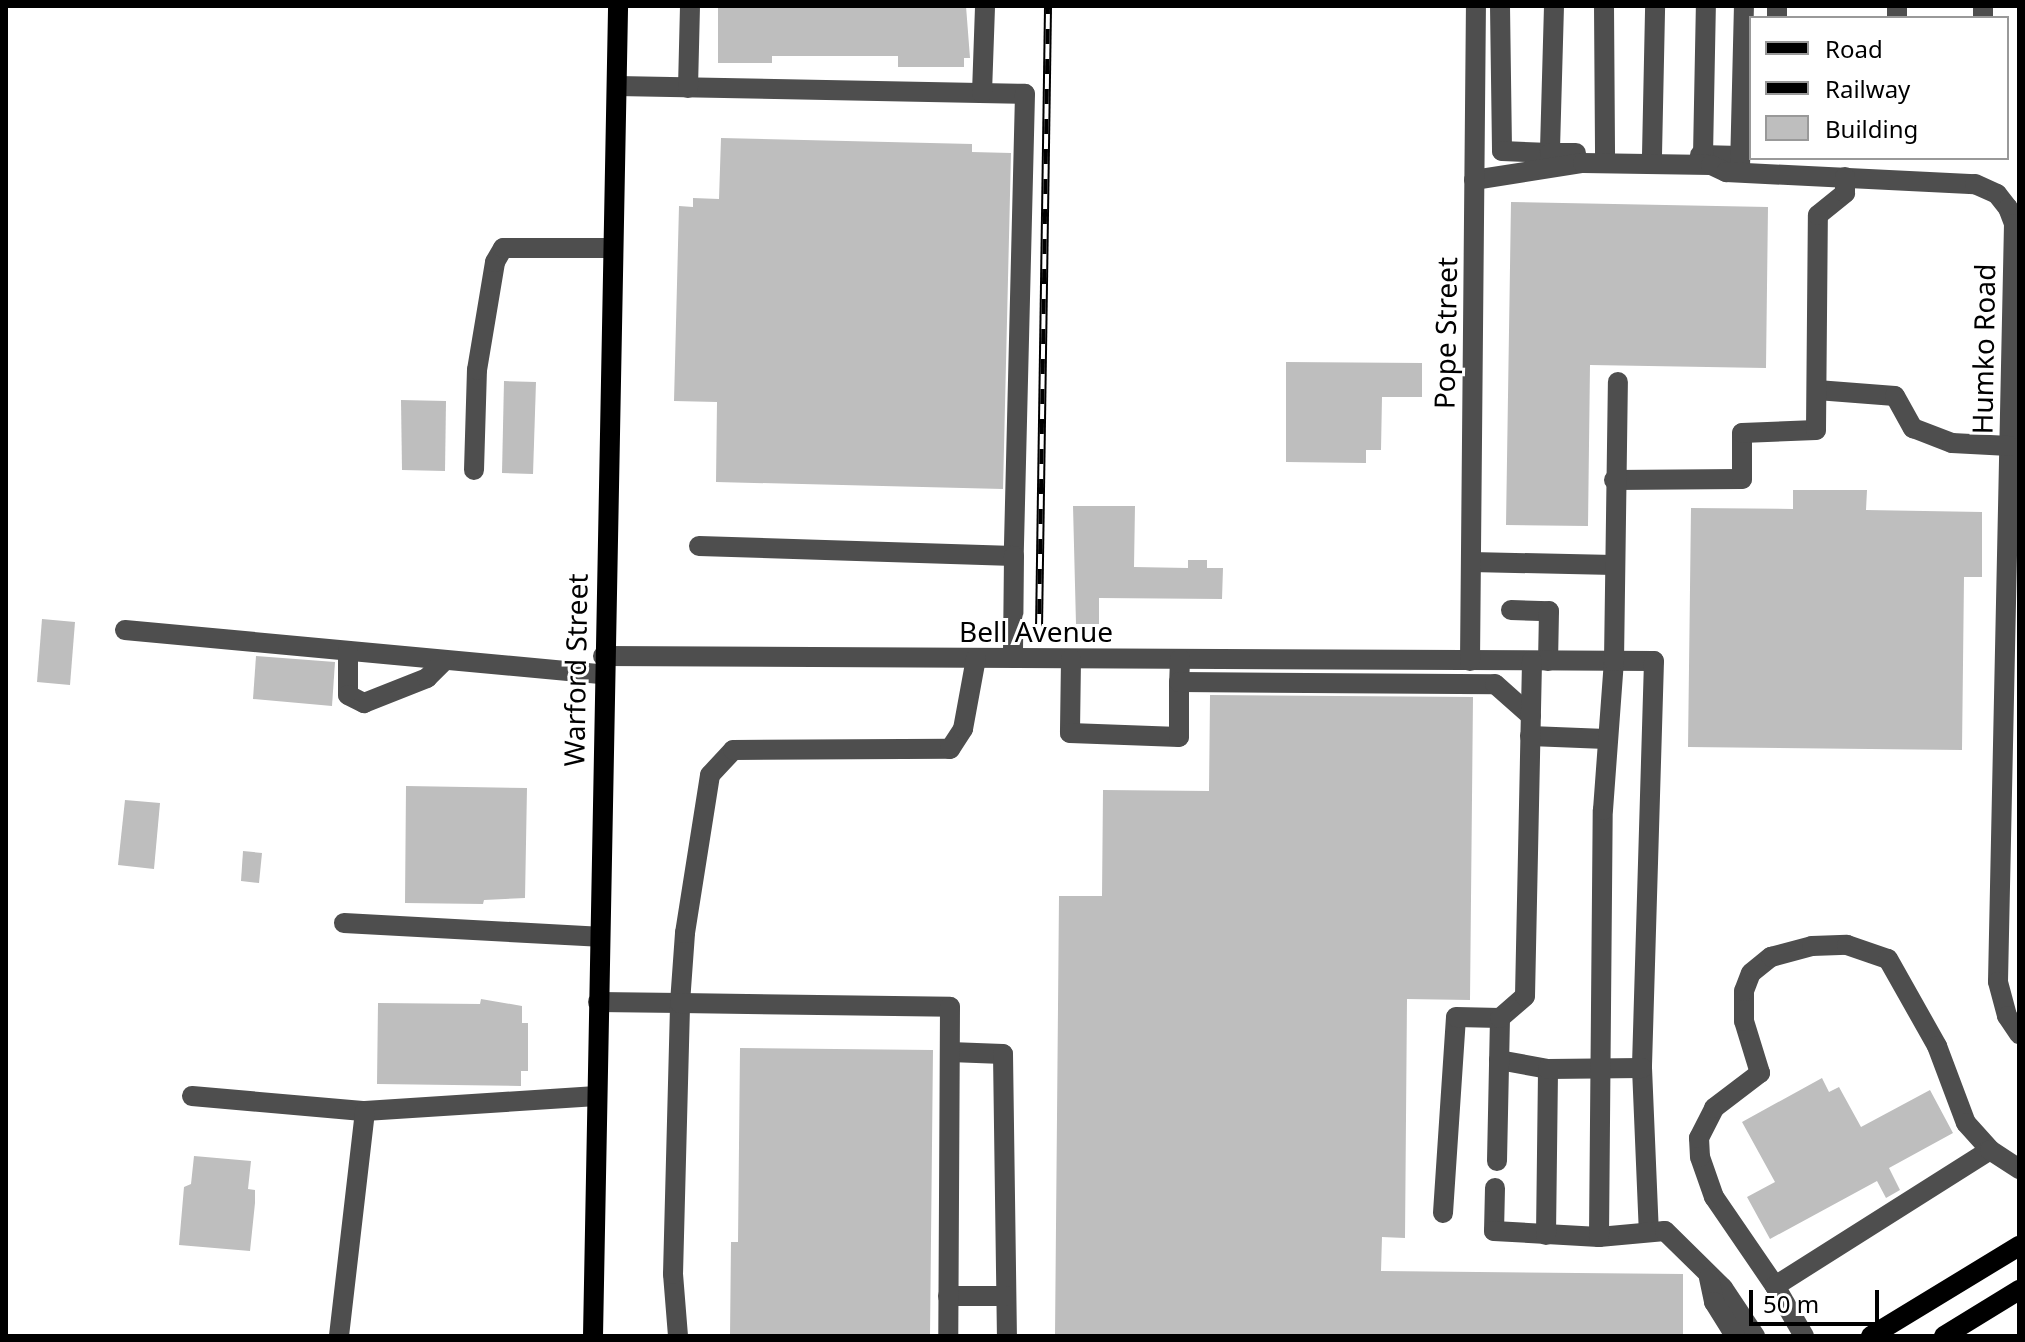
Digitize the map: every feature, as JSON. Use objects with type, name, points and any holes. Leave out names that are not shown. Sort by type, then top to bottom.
[{"type":"main road","name":"Warford Street","points":[[593,1336],[603,665],[618,6]]},
{"type":"main road","points":[[1871,1336],[2019,1246]]},
{"type":"main road","points":[[1944,1336],[2019,1290]]},
{"type":"street","points":[[688,88],[690,6]]},
{"type":"street","points":[[982,93],[985,6]]},
{"type":"street","name":"Pope Street","points":[[1470,661],[1476,6]]},
{"type":"street","points":[[1500,6],[1502,151],[1550,159],[1605,154],[1703,156],[1740,164],[1744,6]]},
{"type":"street","points":[[1550,159],[1554,6]]},
{"type":"street","points":[[1604,6],[1605,154]]},
{"type":"street","points":[[1652,155],[1655,6]]},
{"type":"street","points":[[1703,156],[1706,6]]},
{"type":"street","points":[[617,86],[1025,94],[1013,658]]},
{"type":"street","name":"Humko Road","points":[[1474,180],[1550,159],[1777,165],[1845,177],[1975,184],[1997,194],[2008,208],[2014,224],[1998,982],[2007,1016],[2019,1034]]},
{"type":"street","points":[[1614,480],[1742,479],[1742,433],[1816,430],[1818,215],[1845,193],[1845,177]]},
{"type":"street","points":[[474,470],[477,370],[495,262],[503,248],[613,248]]},
{"type":"street","points":[[1599,1237],[1606,739],[1614,661],[1614,480],[1618,382]]},
{"type":"street","points":[[1817,390],[1895,396],[1913,428],[1952,443],[2009,446]]},
{"type":"street","points":[[699,546],[1014,556]]},
{"type":"street","points":[[1471,562],[1614,565]]},
{"type":"street","points":[[1443,1213],[1456,1017],[1500,1018],[1525,996],[1530,726],[1549,611],[1511,610]]},
{"type":"street","name":"Bell Avenue","points":[[125,630],[445,660],[603,665],[976,658],[1654,661],[1642,1068]]},
{"type":"street","points":[[348,651],[348,695],[364,703],[427,678],[445,660]]},
{"type":"street","points":[[678,1336],[673,1274],[680,1003],[685,933],[710,775],[733,750],[950,749],[963,729],[976,658]]},
{"type":"street","points":[[1071,659],[1070,733],[1179,737],[1180,659]]},
{"type":"street","points":[[1179,682],[1495,684],[1530,726],[1606,739]]},
{"type":"street","points":[[344,923],[599,937]]},
{"type":"street","points":[[1804,1336],[1775,1286],[1714,1197],[1700,1157],[1699,1138],[1714,1108],[1760,1073],[1744,1021],[1744,991],[1751,973],[1771,957],[1812,946],[1847,945],[1888,959],[1937,1046],[1966,1123],[1990,1150],[2019,1169]]},
{"type":"street","points":[[598,1002],[950,1007],[948,1336]]},
{"type":"street","points":[[1497,1161],[1500,1018]]},
{"type":"street","points":[[950,1052],[1003,1054],[1007,1336]]},
{"type":"street","points":[[1499,1060],[1526,1069],[1642,1068],[1649,1232]]},
{"type":"street","points":[[1546,1235],[1548,1069]]},
{"type":"street","points":[[192,1096],[365,1111],[597,1096]]},
{"type":"street","points":[[339,1336],[365,1111]]},
{"type":"street","points":[[1775,1286],[1990,1150]]},
{"type":"street","points":[[1495,1188],[1494,1231],[1599,1237],[1665,1231],[1709,1278],[1723,1288],[1755,1336]]},
{"type":"street","points":[[1709,1278],[1714,1302],[1735,1336]]},
{"type":"street","points":[[948,1296],[1006,1296]]},
{"type":"building","points":[[718,6],[966,6],[970,58],[964,58],[964,67],[898,67],[898,56],[772,56],[772,63],[718,63]]},
{"type":"building","points":[[721,138],[972,144],[972,152],[1011,153],[1003,489],[716,482],[717,402],[674,401],[679,206],[693,207],[693,198],[719,199]]},
{"type":"building","points":[[1511,202],[1768,207],[1766,368],[1590,365],[1588,526],[1506,525]]},
{"type":"building","points":[[1286,362],[1422,363],[1422,397],[1382,397],[1381,450],[1366,450],[1366,463],[1286,462]]},
{"type":"building","points":[[504,381],[536,382],[533,474],[502,473]]},
{"type":"building","points":[[401,400],[446,401],[445,471],[402,470]]},
{"type":"building","points":[[1793,490],[1867,490],[1866,510],[1982,512],[1982,577],[1964,577],[1962,750],[1688,747],[1691,508],[1793,509]]},
{"type":"building","points":[[1073,506],[1135,506],[1134,567],[1188,568],[1188,560],[1207,560],[1207,568],[1223,568],[1222,599],[1099,598],[1099,624],[1076,624]]},
{"type":"building","points":[[42,619],[75,622],[70,685],[37,682]]},
{"type":"building","points":[[256,656],[335,662],[332,706],[253,699]]},
{"type":"building","points":[[1210,695],[1473,697],[1470,1000],[1407,999],[1405,1238],[1382,1237],[1381,1271],[1683,1274],[1683,1336],[1055,1336],[1059,896],[1102,896],[1103,790],[1209,791]]},
{"type":"building","points":[[406,786],[527,788],[525,898],[484,900],[483,904],[405,903]]},
{"type":"building","points":[[125,800],[160,803],[154,869],[118,865]]},
{"type":"building","points":[[243,851],[262,853],[259,883],[241,881]]},
{"type":"building","points":[[481,999],[522,1006],[522,1023],[528,1023],[528,1071],[521,1071],[521,1086],[377,1084],[378,1003],[480,1004]]},
{"type":"building","points":[[740,1048],[933,1050],[930,1336],[730,1336],[731,1242],[738,1242]]},
{"type":"building","points":[[1822,1078],[1829,1092],[1839,1087],[1861,1127],[1930,1090],[1953,1133],[1889,1168],[1900,1190],[1886,1198],[1877,1181],[1770,1239],[1747,1197],[1775,1182],[1742,1122]]},
{"type":"building","points":[[194,1156],[251,1161],[248,1189],[255,1190],[255,1203],[250,1251],[179,1245],[184,1187],[191,1184]]},
{"type":"railway","points":[[1039,629],[1048,6]]}]
